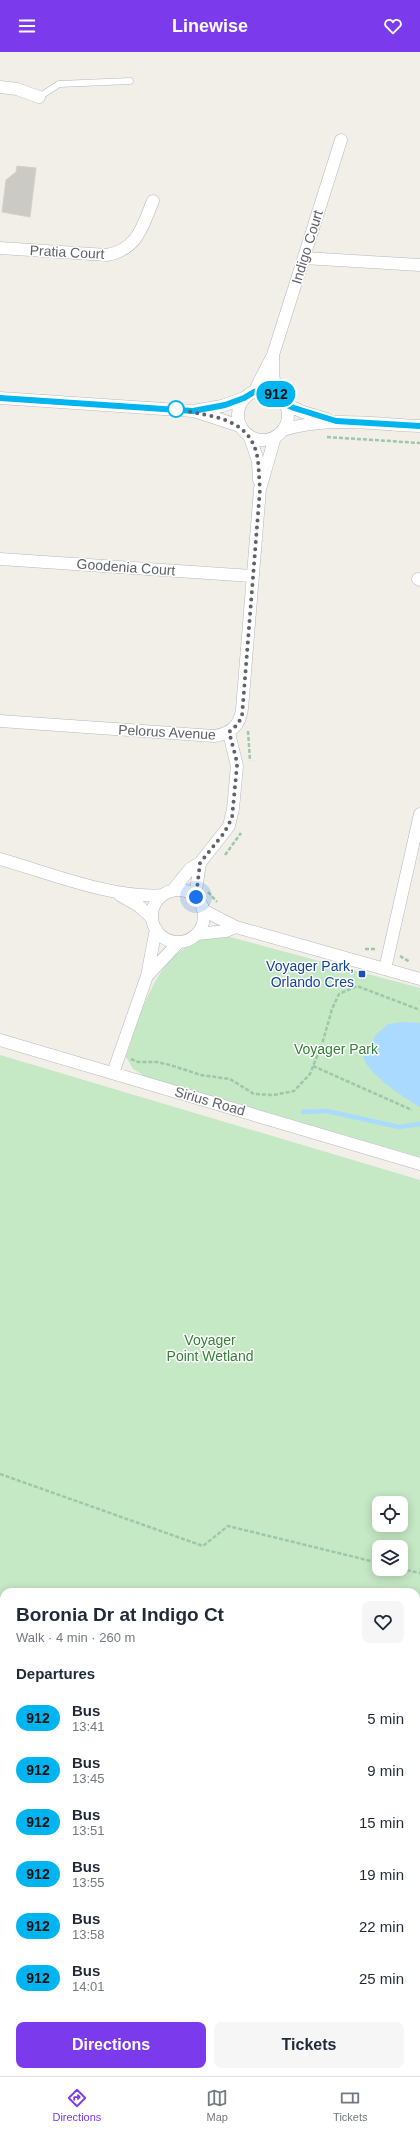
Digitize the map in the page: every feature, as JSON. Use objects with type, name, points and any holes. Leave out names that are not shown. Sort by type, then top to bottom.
[{"type":"street","points":[[0,88],[17,89],[39,97]]},
{"type":"street","name":"Indigo Court","points":[[249,395],[273,355],[341,140]]},
{"type":"street","name":"Pratia Court","points":[[0,248],[102,255],[117,253],[134,242],[153,201]]},
{"type":"street","points":[[304,258],[420,265]]},
{"type":"street","name":"Indigo Court","points":[[273,355],[273,375],[277,394]]},
{"type":"street","points":[[0,398],[193,411],[222,406],[264,390],[277,394],[285,404],[288,415],[279,434]]},
{"type":"street","points":[[249,395],[238,409],[240,426],[250,437],[264,440],[300,425],[336,421],[420,426]]},
{"type":"street","points":[[285,404],[302,412],[336,421]]},
{"type":"street","points":[[193,411],[240,426]]},
{"type":"street","name":"Pelorus Avenue","points":[[260,489],[279,434]]},
{"type":"street","name":"Pelorus Avenue","points":[[0,721],[209,736],[223,735],[238,724],[242,716],[260,489],[258,461],[250,437]]},
{"type":"street","name":"Goodenia Court","points":[[0,559],[252,576]]},
{"type":"street","points":[[113,1073],[121,1055],[147,976],[156,904],[190,869],[200,863],[224,833],[232,818],[237,766],[229,732]]},
{"type":"street","points":[[385,969],[420,814]]},
{"type":"street","points":[[0,859],[114,892],[144,896],[184,891],[196,897]]},
{"type":"street","points":[[197,934],[204,922],[203,910],[196,897],[200,863]]},
{"type":"street","points":[[114,892],[139,906],[167,939],[179,942],[187,940],[197,934],[226,931],[236,927]]},
{"type":"street","points":[[203,910],[236,927],[420,980]]},
{"type":"street","points":[[147,976],[179,942]]},
{"type":"street","name":"Sirius Road","points":[[0,1040],[420,1164]]},
{"type":"lane","points":[[39,97],[59,84],[130,82]]},
{"type":"path","points":[[321,436],[420,443]]},
{"type":"path","points":[[249,727],[248,736],[250,767]]},
{"type":"path","points":[[221,859],[239,837],[243,829]]},
{"type":"path","points":[[206,888],[221,906]]},
{"type":"path","points":[[359,949],[376,949]]},
{"type":"path","points":[[121,1055],[138,1062],[157,1062],[201,1075],[230,1079],[254,1094],[274,1095],[294,1091],[310,1074],[323,1042],[332,1008],[339,994],[357,986],[420,1010]]},
{"type":"path","points":[[314,1066],[412,1110]]},
{"type":"path","points":[[0,1474],[203,1546],[228,1526],[372,1561]]},
{"type":"path","points":[[408,1570],[420,1573]]},
{"type":"green space","name":"Voyager Park","points":[[230,937],[420,988],[420,1157],[146,1077],[133,1069],[126,1057],[142,1009],[149,993],[167,963],[179,952],[197,941]]},
{"type":"green space","name":"Voyager Point Wetland","points":[[0,1055],[420,1180],[420,1588],[0,1588]]},
{"type":"water","points":[[405,1022],[420,1023],[420,1107],[405,1098],[379,1078],[372,1071],[363,1057],[376,1035],[388,1024]]},
{"type":"building","points":[[17,166],[36,168],[30,217],[2,212],[6,180],[16,172]]},
{"type":"waterway","points":[[303,1112],[327,1111],[399,1127],[420,1124]]},
{"type":"bus line","name":"912","points":[[0,398],[193,411],[222,406],[244,398],[250,393],[264,390],[277,394],[285,404],[302,412],[336,421],[420,426]]},
{"type":"place","name":"Voyager Park, Orlando Cres","points":[[362,974]]},
{"type":"route","points":[[176,409],[193,411],[240,426],[250,437],[254,447],[258,461],[260,489],[242,716],[238,724],[229,732],[237,766],[232,818],[229,826],[200,863],[196,897]]}]
